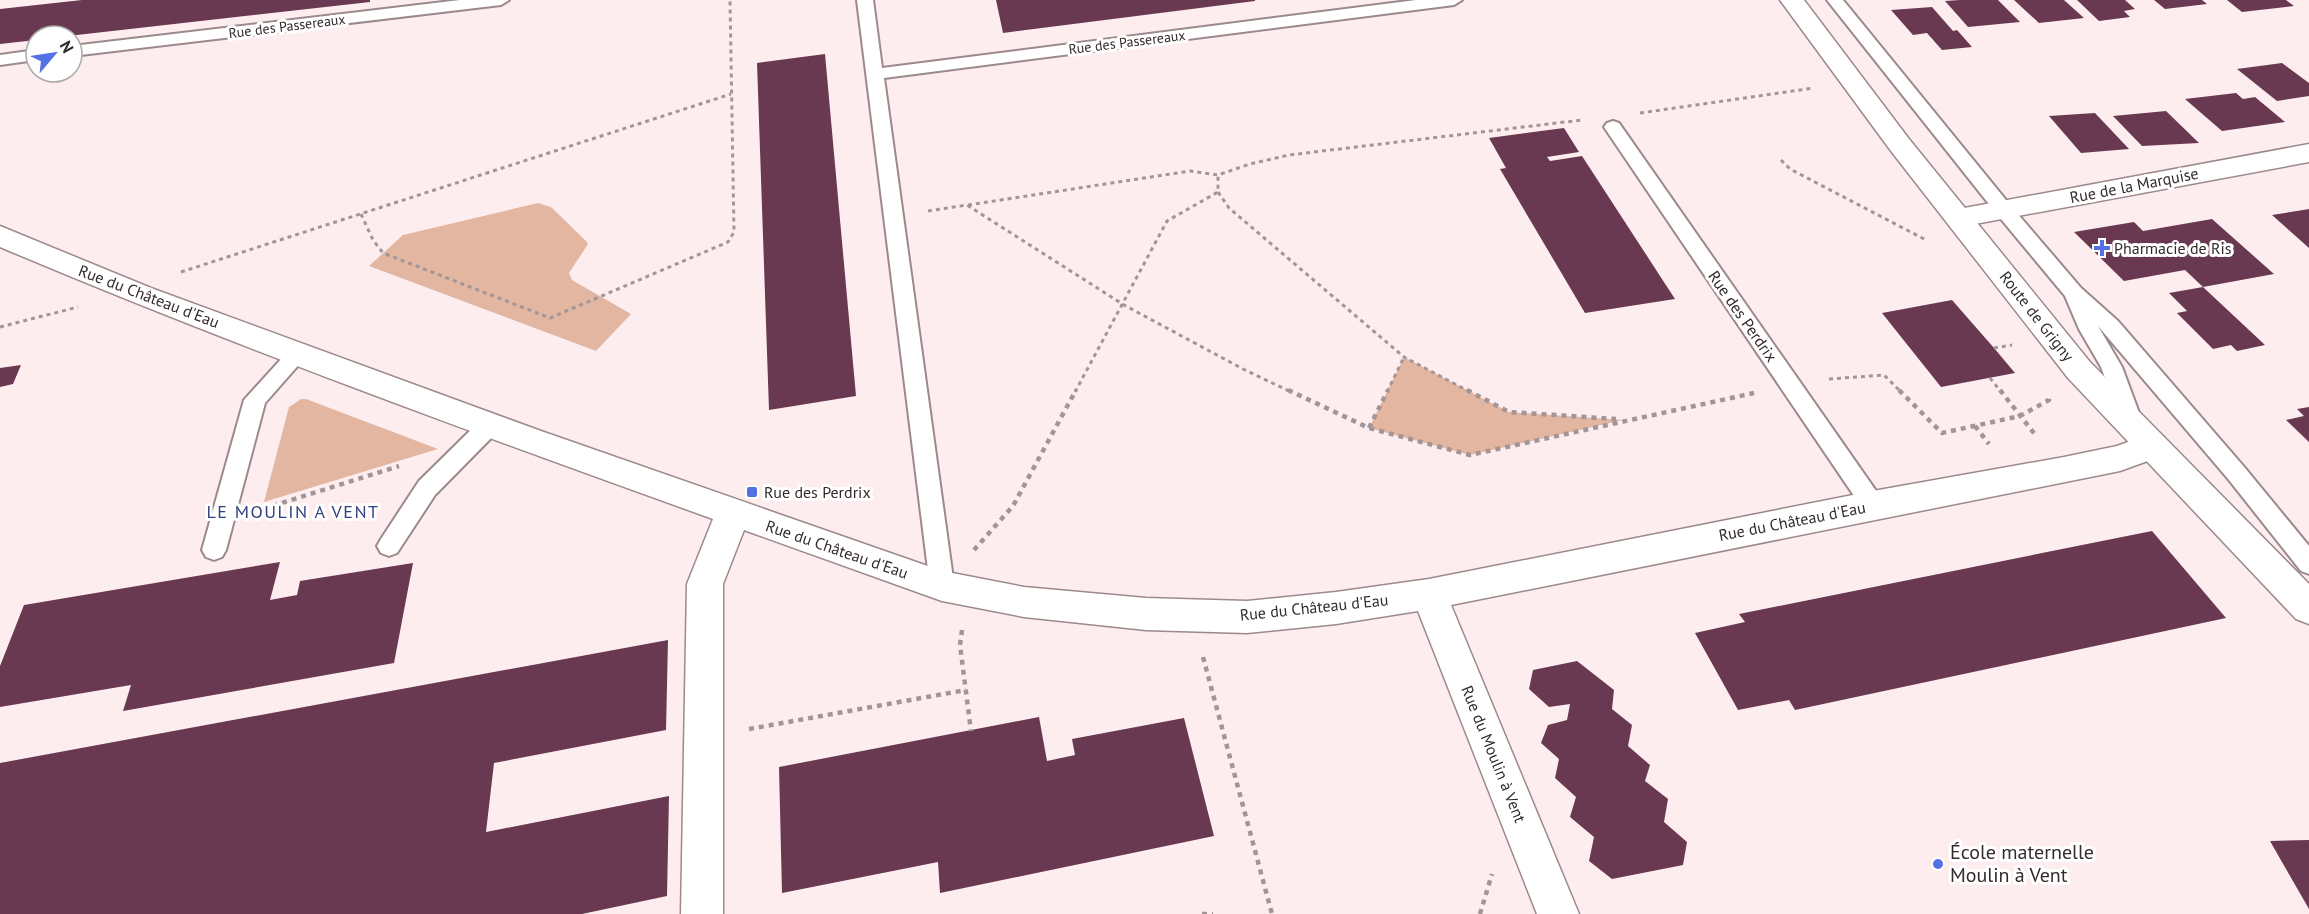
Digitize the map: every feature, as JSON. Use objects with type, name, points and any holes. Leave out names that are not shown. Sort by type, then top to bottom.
[{"type":"street","name":"Route de Grigny","points":[[1792,0],[1853,82],[2079,370],[2309,608]]},
{"type":"street","name":"Rue de la Marquise","points":[[1959,218],[2309,153]]},
{"type":"street","name":"Rue du Château d'Eau","points":[[0,236],[141,295],[490,425],[942,586],[1024,602],[1146,614],[1247,616],[1336,608],[1429,594],[2120,458],[2142,436]]},
{"type":"street","points":[[702,914],[705,584],[733,513]]},
{"type":"street","name":"Rue du Moulin à Vent","points":[[1429,594],[1558,914]]},
{"type":"lane","name":"Rue des Passereaux","points":[[84,50],[501,0]]},
{"type":"lane","points":[[865,0],[942,586]]},
{"type":"lane","name":"Rue des Passereaux","points":[[874,74],[1454,0]]},
{"type":"lane","points":[[1834,0],[2002,210],[2074,293],[2111,326],[2237,474],[2309,564]]},
{"type":"lane","points":[[0,60],[24,57]]},
{"type":"lane","name":"Rue des Perdrix","points":[[1613,127],[1873,505]]},
{"type":"lane","points":[[2074,293],[2089,329],[2111,367],[2142,436]]},
{"type":"lane","points":[[214,550],[255,400],[299,352]]},
{"type":"lane","points":[[389,546],[427,488],[490,425]]},
{"type":"path","points":[[362,214],[373,240],[383,253],[550,318],[728,242],[732,238],[730,0]]},
{"type":"path","points":[[1629,114],[1853,82]]},
{"type":"path","points":[[0,327],[110,298],[126,305],[164,278],[731,94]]},
{"type":"path","points":[[892,216],[1190,171],[1218,175],[1250,164],[1289,155],[1582,120]]},
{"type":"path","points":[[1781,160],[1790,169],[1906,228],[1935,246]]},
{"type":"path","points":[[1218,175],[1218,192],[1229,208],[1404,357],[1509,412],[1623,420]]},
{"type":"path","points":[[942,586],[1013,506],[1124,305],[1167,221],[1218,192]]},
{"type":"path","points":[[967,205],[1124,305],[1243,369],[1369,428],[1470,455],[1623,420],[1730,400],[1789,383],[1884,375],[1941,433],[2020,416],[2049,400],[2050,384]]},
{"type":"path","points":[[1369,428],[1404,357]]},
{"type":"path","points":[[1990,378],[2064,470]]},
{"type":"path","points":[[222,522],[403,465]]},
{"type":"path","points":[[971,731],[960,645],[965,610],[975,592]]},
{"type":"path","points":[[1204,615],[1203,655],[1272,914]]},
{"type":"path","points":[[704,736],[966,690]]},
{"type":"path","points":[[1202,914],[1213,914]]},
{"type":"shaded area","points":[[538,203],[551,207],[588,244],[569,273],[572,280],[631,314],[596,351],[369,266],[403,235]]},
{"type":"shaded area","points":[[1404,357],[1509,412],[1623,420],[1470,455],[1369,428]]},
{"type":"shaded area","points":[[301,399],[438,449],[264,502],[289,407]]},
{"type":"building","points":[[82,0],[370,0],[370,2],[84,34],[84,24],[24,24],[24,41],[0,44],[0,9]]},
{"type":"building","points":[[996,0],[1255,0],[1255,1],[1003,33]]},
{"type":"building","points":[[1998,0],[2020,22],[1968,27],[1945,1]]},
{"type":"building","points":[[2014,0],[2064,0],[2084,18],[2039,23]]},
{"type":"building","points":[[2077,0],[2125,0],[2135,9],[2124,11],[2130,17],[2099,21]]},
{"type":"building","points":[[2154,0],[2202,0],[2207,4],[2165,9]]},
{"type":"building","points":[[2227,0],[2286,0],[2294,6],[2242,12]]},
{"type":"building","points":[[1932,7],[1953,31],[1957,30],[1972,47],[1942,50],[1927,33],[1913,35],[1891,10]]},
{"type":"building","points":[[825,54],[856,396],[769,410],[757,63]]},
{"type":"building","points":[[2282,63],[2309,83],[2309,96],[2277,101],[2237,69]]},
{"type":"building","points":[[2236,93],[2243,99],[2255,97],[2285,122],[2222,131],[2185,99]]},
{"type":"building","points":[[2166,111],[2199,143],[2142,146],[2113,116]]},
{"type":"building","points":[[2095,113],[2129,149],[2081,153],[2049,116]]},
{"type":"building","points":[[1564,128],[1579,152],[1547,157],[1550,161],[1582,156],[1675,299],[1585,313],[1500,169],[1506,168],[1489,138]]},
{"type":"building","points":[[2309,209],[2309,248],[2272,215]]},
{"type":"building","points":[[2212,219],[2274,274],[2203,287],[2185,270],[2124,281],[2074,232],[2134,222],[2143,231]]},
{"type":"building","points":[[2203,287],[2265,345],[2237,351],[2231,345],[2213,349],[2177,313],[2187,311],[2169,293]]},
{"type":"building","points":[[1952,300],[2015,373],[1941,387],[1882,313]]},
{"type":"building","points":[[21,365],[13,384],[0,387],[0,368]]},
{"type":"building","points":[[2309,407],[2309,442],[2286,420],[2304,416],[2297,409]]},
{"type":"building","points":[[2152,531],[2226,618],[1795,710],[1789,700],[1738,710],[1695,633],[1745,622],[1739,614]]},
{"type":"building","points":[[280,562],[270,600],[297,595],[300,581],[413,563],[394,663],[123,711],[131,685],[0,707],[0,666],[24,605]]},
{"type":"building","points":[[668,640],[666,730],[494,763],[486,832],[669,796],[667,896],[582,914],[0,914],[0,763]]},
{"type":"building","points":[[1577,661],[1614,690],[1612,709],[1632,725],[1628,746],[1650,765],[1645,781],[1668,799],[1664,822],[1687,842],[1683,865],[1612,879],[1589,861],[1594,837],[1570,817],[1576,797],[1555,778],[1559,759],[1541,743],[1548,725],[1567,720],[1570,704],[1549,707],[1529,689],[1533,670]]},
{"type":"building","points":[[1039,717],[1047,761],[1075,755],[1072,739],[1184,718],[1214,836],[940,893],[938,862],[782,893],[779,767]]},
{"type":"building","points":[[2309,840],[2309,909],[2270,841]]},
{"type":"place","name":"Pharmacie de Ris","points":[[2102,248]]},
{"type":"place","name":"Rue des Perdrix","points":[[752,492]]},
{"type":"place","name":"École maternelle Moulin à Vent","points":[[1938,864]]},
{"type":"district","name":"LE MOULIN A VENT","points":[[293,512]]}]
